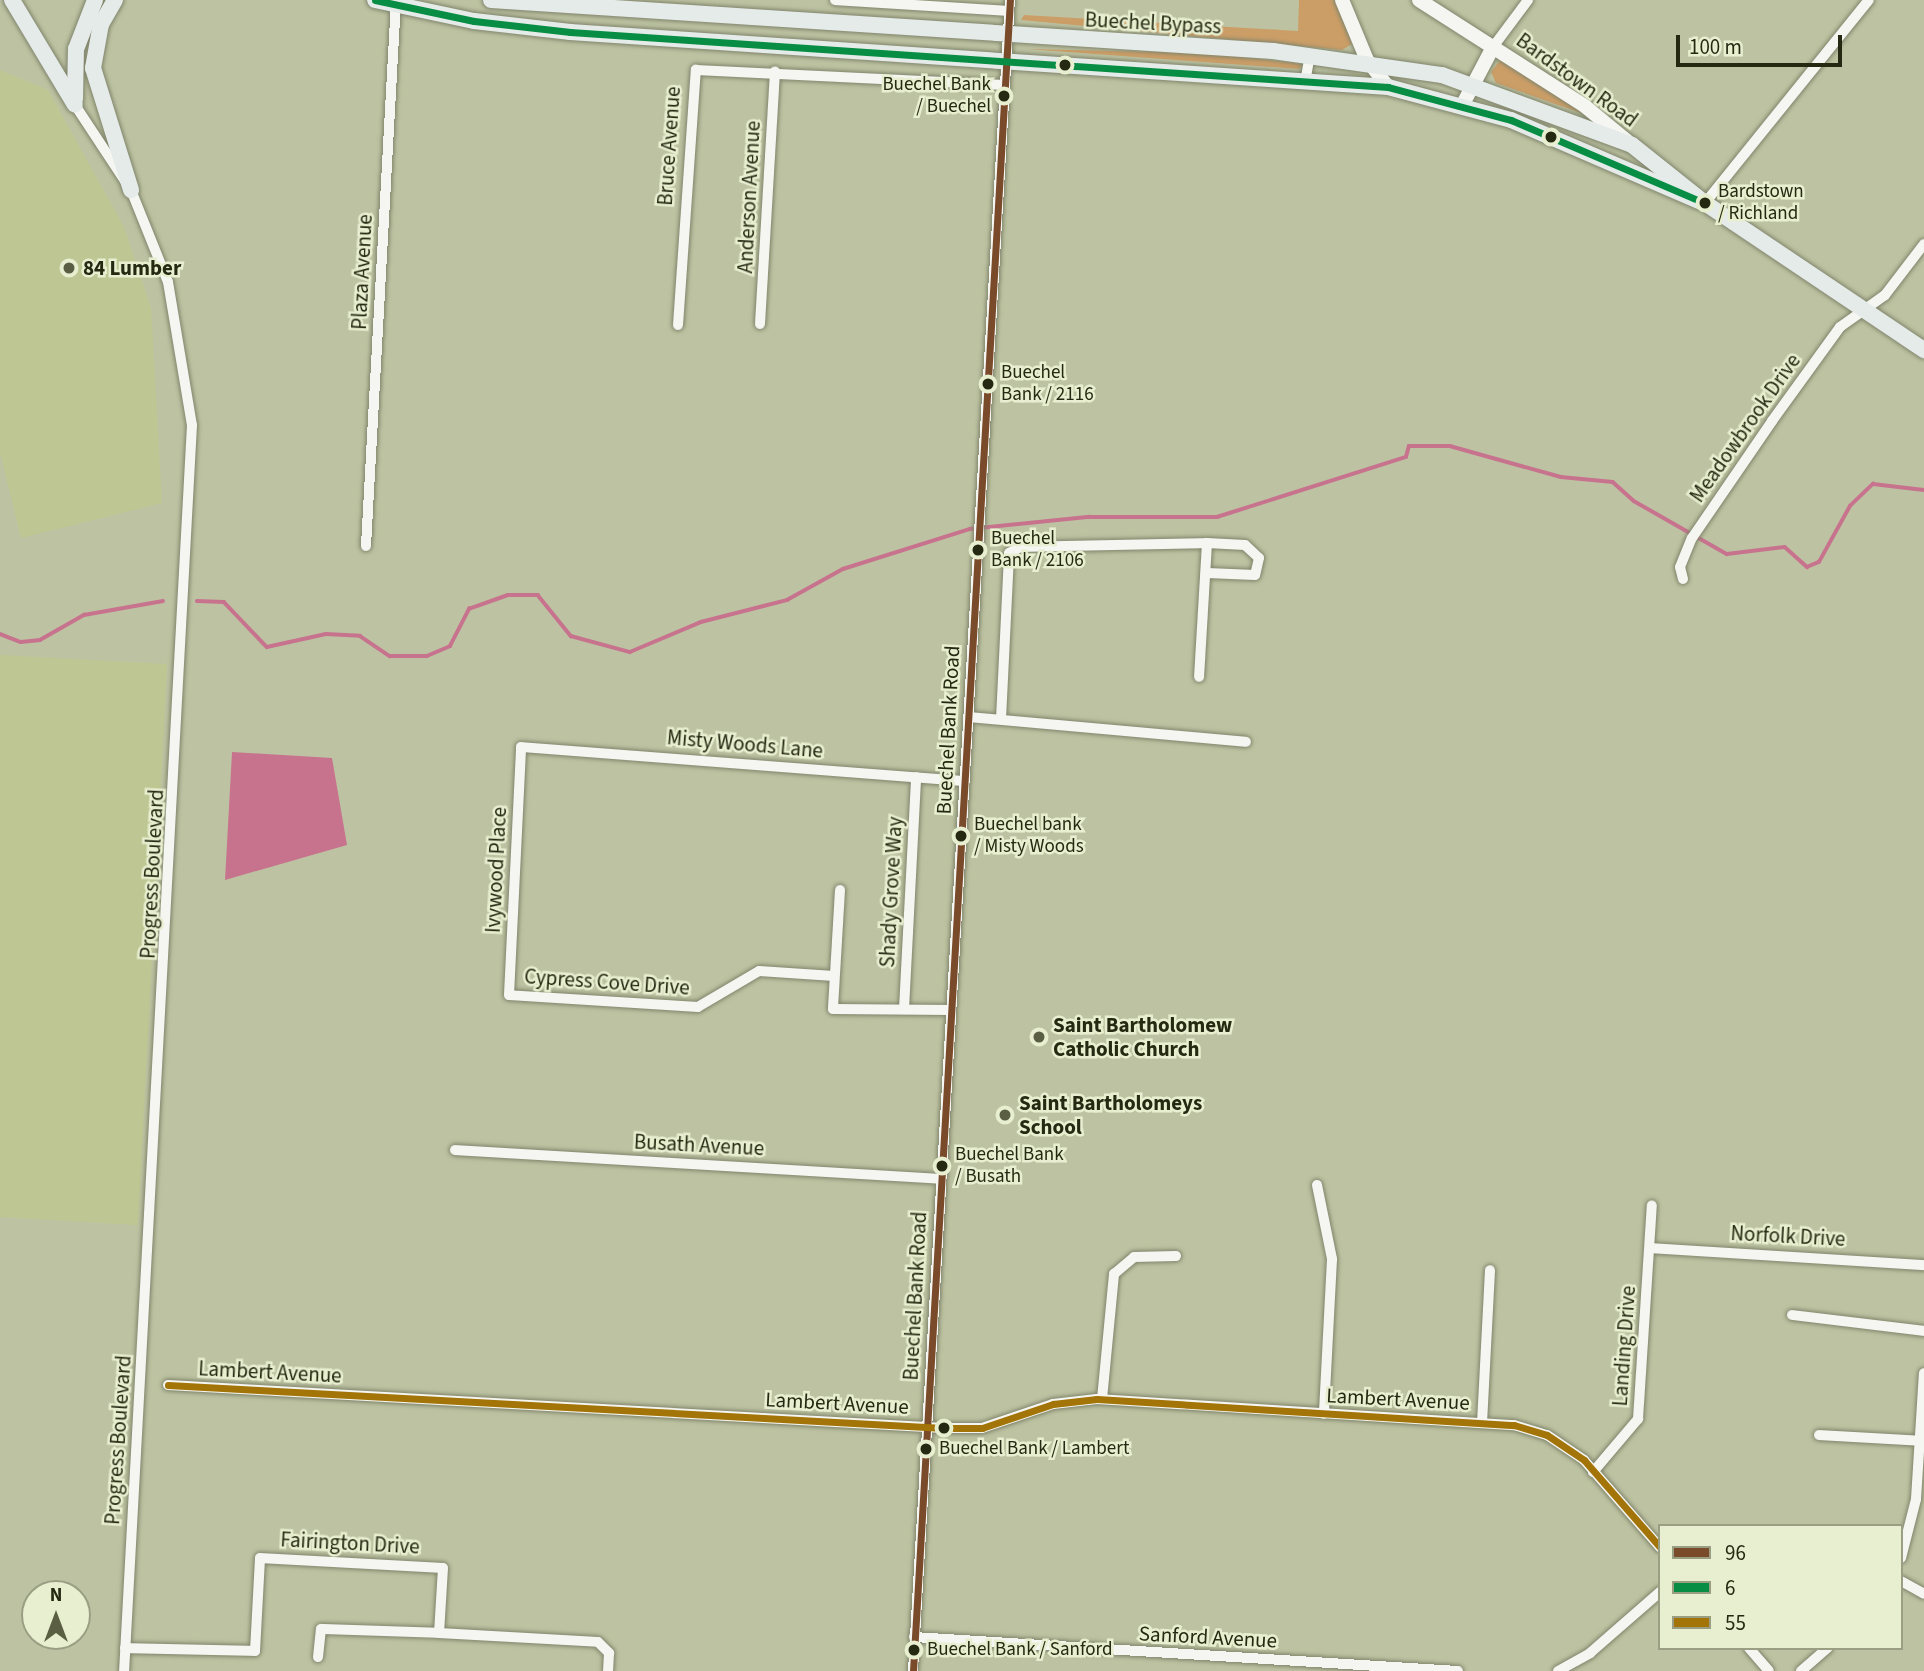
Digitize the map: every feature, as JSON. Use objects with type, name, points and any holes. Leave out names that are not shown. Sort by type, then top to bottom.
[{"type":"main road","points":[[12,0],[75,105]]},
{"type":"main road","points":[[75,105],[76,49],[95,0]]},
{"type":"main road","points":[[115,0],[101,24],[93,68],[131,190]]},
{"type":"main road","name":"Buechel Bypass","points":[[375,0],[570,32],[1007,47],[1151,44],[1367,60],[1471,84],[1632,145]]},
{"type":"main road","name":"Buechel Bypass","points":[[491,0],[1306,77],[1388,87],[1463,104]]},
{"type":"main road","points":[[1342,0],[1367,60],[1388,87]]},
{"type":"main road","name":"Bardstown Road","points":[[1419,0],[1493,47],[1660,163],[1705,203],[1924,350]]},
{"type":"main road","points":[[1463,104],[1471,84],[1493,47]]},
{"type":"main road","name":"Bardstown Road","points":[[1463,104],[1542,132],[1649,184],[1705,203]]},
{"type":"main road","points":[[1649,184],[1660,163]]},
{"type":"street","points":[[835,0],[1009,5]]},
{"type":"street","points":[[1493,47],[1528,0]]},
{"type":"street","points":[[1705,203],[1869,0]]},
{"type":"street","name":"Plaza Avenue","points":[[366,546],[396,3]]},
{"type":"street","name":"Buechel Bank Road","points":[[913,1671],[1009,5]]},
{"type":"street","points":[[1306,77],[1310,54]]},
{"type":"street","name":"Bruce Avenue","points":[[678,325],[693,74],[701,67],[1005,85]]},
{"type":"street","name":"Anderson Avenue","points":[[760,324],[775,71]]},
{"type":"street","name":"Progress Boulevard","points":[[75,105],[131,190],[180,327],[192,449],[124,1671]]},
{"type":"street","name":"Meadowbrook Drive","points":[[1683,579],[1680,567],[1692,538],[1705,517],[1840,327],[1885,295],[1924,244]]},
{"type":"street","points":[[1001,719],[1009,553],[1021,547],[1207,543],[1245,545],[1259,558],[1255,575],[1207,573]]},
{"type":"street","points":[[1199,677],[1207,543]]},
{"type":"street","points":[[968,717],[1246,742]]},
{"type":"street","name":"Misty Woods Lane","points":[[521,747],[965,781]]},
{"type":"street","name":"Ivywood Place","points":[[509,995],[521,747]]},
{"type":"street","name":"Shady Grove Way","points":[[904,1009],[916,777]]},
{"type":"street","points":[[841,890],[833,1009],[951,1010]]},
{"type":"street","name":"Cypress Cove Drive","points":[[509,995],[698,1007],[759,971],[834,976]]},
{"type":"street","name":"Busath Avenue","points":[[455,1150],[940,1179]]},
{"type":"street","points":[[1317,1185],[1332,1259],[1324,1414]]},
{"type":"street","name":"Landing Drive","points":[[1594,1472],[1638,1419],[1652,1205]]},
{"type":"street","name":"Norfolk Drive","points":[[1650,1248],[1924,1265]]},
{"type":"street","points":[[1101,1399],[1114,1274],[1134,1257],[1176,1256]]},
{"type":"street","points":[[1482,1423],[1490,1270]]},
{"type":"street","points":[[1792,1315],[1924,1331]]},
{"type":"street","points":[[1903,1553],[1912,1530],[1922,1441],[1924,1373]]},
{"type":"street","name":"Lambert Avenue","points":[[168,1385],[927,1427],[982,1428],[1053,1404],[1101,1399],[1482,1423],[1548,1435],[1594,1472],[1658,1545]]},
{"type":"street","points":[[1819,1434],[1922,1441]]},
{"type":"street","name":"Fairington Drive","points":[[125,1648],[255,1651],[260,1558],[443,1567],[439,1633]]},
{"type":"street","points":[[1903,1582],[1924,1594]]},
{"type":"street","points":[[1558,1671],[1590,1653],[1658,1593]]},
{"type":"street","points":[[318,1657],[321,1629],[439,1633],[598,1642],[609,1653],[608,1671]]},
{"type":"street","name":"Sanford Avenue","points":[[914,1637],[1458,1671]]},
{"type":"street","points":[[1751,1650],[1769,1671]]},
{"type":"street","points":[[1801,1671],[1825,1650]]},
{"type":"shaded area","points":[[1299,0],[1337,0],[1352,44],[1342,50],[1021,20],[1024,15],[1298,31]]},
{"type":"shaded area","points":[[1027,49],[1207,53],[1303,64],[1299,69]]},
{"type":"shaded area","points":[[1501,59],[1581,113],[1496,83],[1491,72]]},
{"type":"shaded area","name":"84 Lumber","points":[[0,70],[48,90],[124,227],[151,308],[162,503],[21,538],[0,452]]},
{"type":"shaded area","points":[[0,655],[167,664],[138,1225],[0,1217]]},
{"type":"shaded area","points":[[232,752],[332,758],[347,845],[225,880]]},
{"type":"waterway","points":[[197,601],[224,602],[267,647],[326,634],[360,636],[390,656],[427,656],[450,646],[469,609],[508,595],[538,595],[571,636],[630,652],[701,622],[787,600],[843,569],[970,529],[1089,517],[1217,517],[1406,457],[1409,446],[1450,446],[1561,477],[1613,482],[1634,501],[1727,554],[1785,547],[1807,567],[1819,562],[1850,506],[1873,484],[1924,490]]},
{"type":"waterway","points":[[0,634],[21,642],[40,640],[84,615],[163,601]]},
{"type":"transit line","name":"6","points":[[375,0],[474,21],[570,32],[1388,87],[1511,120],[1705,203]]},
{"type":"transit line","name":"96","points":[[913,1671],[1010,0]]},
{"type":"transit line","name":"55","points":[[168,1385],[944,1428],[982,1428],[1053,1404],[1097,1399],[1514,1425],[1547,1435],[1584,1460],[1658,1545]]},
{"type":"place","name":"Buechel Bank / Buechel","points":[[1004,96]]},
{"type":"place","name":"Bardstown / Richland","points":[[1705,203]]},
{"type":"place","name":"84 Lumber","points":[[69,268]]},
{"type":"place","name":"Buechel Bank / 2116","points":[[988,384]]},
{"type":"place","name":"Buechel Bank / 2106","points":[[978,550]]},
{"type":"place","name":"Buechel bank / Misty Woods","points":[[961,836]]},
{"type":"place","name":"Saint Bartholomew Catholic Church","points":[[1039,1037]]},
{"type":"place","name":"Saint Bartholomeys School","points":[[1005,1115]]},
{"type":"place","name":"Buechel Bank / Busath","points":[[942,1166]]},
{"type":"place","name":"Buechel Bank / Lambert","points":[[926,1449]]},
{"type":"place","name":"Buechel Bank / Sanford","points":[[914,1650]]}]
